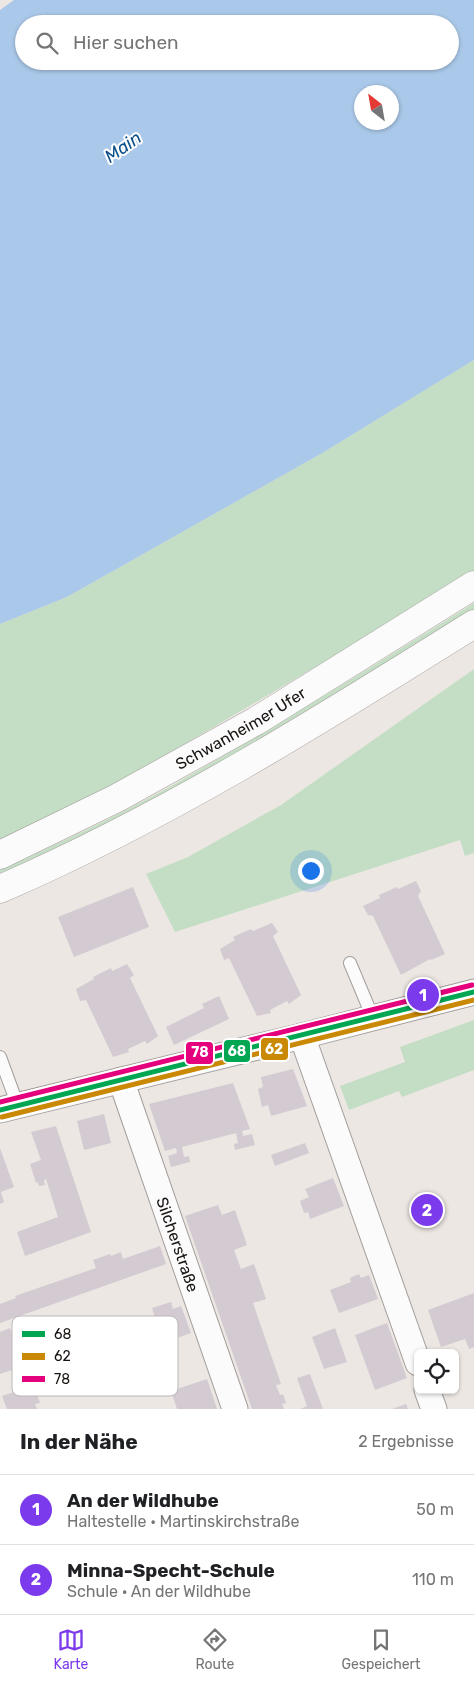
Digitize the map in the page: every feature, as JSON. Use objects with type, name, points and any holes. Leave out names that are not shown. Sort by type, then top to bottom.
[{"type":"main road","name":"Schwanheimer Ufer","points":[[0,855],[117,798],[256,721],[474,585]]},
{"type":"main road","name":"Schwanheimer Ufer","points":[[0,889],[128,828],[272,749],[474,624]]},
{"type":"street","points":[[9,1108],[474,992]]},
{"type":"street","points":[[302,1036],[414,1352]]},
{"type":"street","name":"Silcherstraße","points":[[121,1080],[235,1409]]},
{"type":"street","points":[[429,1394],[434,1409]]},
{"type":"lane","points":[[350,963],[373,1018]]},
{"type":"lane","points":[[0,1057],[9,1108]]},
{"type":"green space","points":[[474,360],[474,570],[429,600],[61,817],[0,842],[0,624],[67,597],[324,452]]},
{"type":"green space","points":[[474,603],[474,611],[188,784],[0,878],[0,870],[130,808],[173,785],[325,696]]},
{"type":"green space","points":[[474,669],[474,853],[465,856],[460,840],[175,932],[146,874],[188,857],[281,805]]},
{"type":"green space","points":[[474,1020],[474,1070],[402,1097],[399,1091],[349,1110],[340,1086],[405,1062],[400,1047]]},
{"type":"water","name":"Main","points":[[14,0],[474,0],[474,360],[324,452],[67,597],[0,624],[0,10]]},
{"type":"building","points":[[416,881],[421,891],[418,896],[445,954],[430,959],[401,975],[373,916],[368,915],[363,906],[380,898],[379,895]]},
{"type":"building","points":[[133,887],[149,927],[74,957],[58,917]]},
{"type":"building","points":[[272,923],[278,932],[273,936],[301,995],[289,1004],[287,1001],[270,1010],[271,1013],[257,1016],[229,958],[224,960],[220,949],[235,940],[233,937]]},
{"type":"building","points":[[127,964],[134,975],[130,978],[158,1036],[147,1044],[145,1041],[128,1049],[129,1052],[113,1057],[86,1000],[80,1001],[76,989],[94,979],[93,977],[111,968],[112,971]]},
{"type":"building","points":[[219,996],[229,1019],[174,1045],[166,1027],[204,1008],[202,1004]]},
{"type":"building","points":[[293,1069],[307,1106],[271,1116],[268,1105],[262,1107],[258,1089],[263,1087],[261,1077]]},
{"type":"building","points":[[233,1083],[250,1129],[242,1131],[243,1136],[252,1134],[255,1145],[235,1150],[234,1144],[238,1143],[236,1133],[182,1147],[184,1157],[189,1156],[190,1162],[171,1167],[168,1156],[177,1153],[176,1148],[165,1151],[149,1104]]},
{"type":"building","points":[[104,1114],[111,1143],[84,1150],[77,1121]]},
{"type":"building","points":[[56,1126],[91,1232],[25,1256],[17,1232],[58,1217],[46,1179],[44,1180],[45,1185],[39,1186],[38,1182],[36,1183],[30,1164],[41,1160],[31,1132]]},
{"type":"building","points":[[305,1143],[309,1153],[275,1166],[271,1155]]},
{"type":"building","points":[[0,1148],[14,1187],[1,1192],[4,1202],[0,1204]]},
{"type":"building","points":[[333,1178],[344,1206],[310,1219],[308,1212],[304,1213],[300,1201],[309,1197],[305,1189]]},
{"type":"building","points":[[218,1205],[222,1215],[235,1210],[247,1245],[234,1250],[241,1269],[254,1264],[266,1299],[253,1303],[281,1384],[276,1385],[280,1395],[283,1394],[286,1403],[282,1404],[284,1409],[252,1409],[185,1216]]},
{"type":"building","points":[[160,1246],[166,1264],[20,1316],[12,1316],[12,1319],[0,1323],[0,1304],[16,1298],[15,1296],[96,1268],[93,1260],[110,1254],[111,1256],[121,1252],[123,1259]]},
{"type":"building","points":[[359,1274],[361,1278],[369,1275],[378,1299],[339,1313],[330,1290],[351,1282],[350,1278]]},
{"type":"building","points":[[474,1293],[474,1347],[469,1349],[465,1339],[441,1347],[428,1310]]},
{"type":"building","points":[[171,1302],[173,1309],[181,1306],[191,1333],[178,1338],[178,1316],[155,1316],[152,1308]]},
{"type":"building","points":[[387,1323],[407,1378],[375,1390],[355,1335]]},
{"type":"building","points":[[10,1328],[12,1334],[12,1370],[0,1374],[0,1332]]},
{"type":"building","points":[[335,1328],[347,1362],[324,1369],[312,1337]]},
{"type":"building","points":[[310,1374],[323,1409],[300,1409],[307,1406],[297,1378]]},
{"type":"building","points":[[207,1379],[217,1409],[177,1409],[173,1396],[178,1396],[178,1389]]},
{"type":"building","points":[[12,1393],[12,1396],[38,1396],[40,1403],[35,1404],[37,1409],[7,1409],[2,1396]]},
{"type":"building","points":[[406,1404],[408,1409],[392,1409]]},
{"type":"transit line","name":"78","points":[[0,1102],[472,985]]},
{"type":"transit line","name":"68","points":[[0,1110],[474,992]]},
{"type":"transit line","name":"62","points":[[2,1117],[474,1000]]},
{"type":"place","name":"An der Wildhube","points":[[423,995]]},
{"type":"place","name":"Minna-Specht-Schule","points":[[427,1210]]}]
